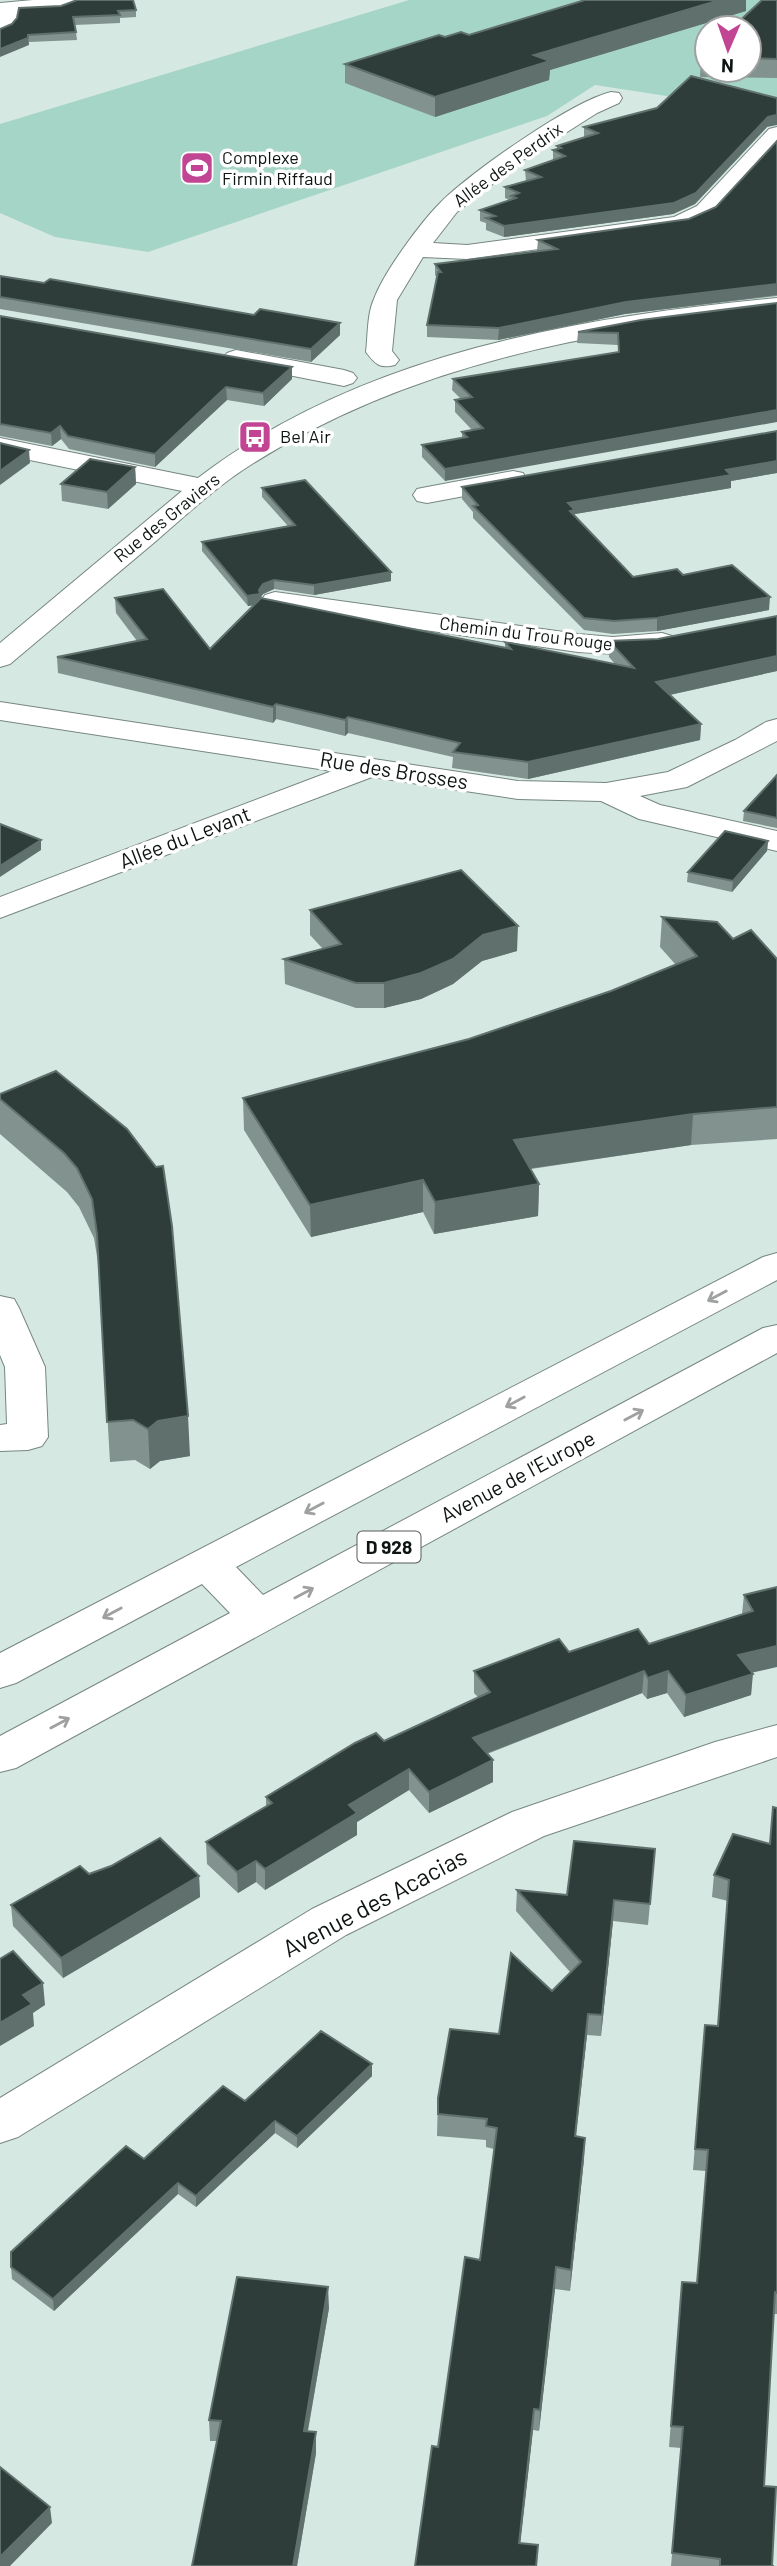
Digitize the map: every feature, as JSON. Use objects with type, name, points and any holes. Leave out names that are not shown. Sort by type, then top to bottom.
[{"type":"street","points":[[4,16],[65,23],[67,2]]},
{"type":"street","name":"Allée des Perdrix","points":[[386,360],[379,352],[385,300],[416,249],[449,207],[515,155],[589,108],[611,98]]},
{"type":"street","points":[[416,249],[467,252],[680,223],[705,211],[776,128]]},
{"type":"street","name":"Rue des Graviers","points":[[0,658],[204,486],[242,458],[296,427],[348,390],[562,335],[653,318],[777,304]]},
{"type":"street","points":[[219,355],[348,390]]},
{"type":"street","name":"Rue des Graviers","points":[[348,390],[347,372],[386,360],[438,367]]},
{"type":"street","points":[[0,446],[204,486]]},
{"type":"street","points":[[427,495],[543,473]]},
{"type":"street","name":"Chemin du Trou Rouge","points":[[275,601],[578,643],[613,646],[683,638]]},
{"type":"street","name":"Rue des Brosses","points":[[0,711],[518,790],[606,792],[676,780],[746,747],[777,728]]},
{"type":"street","name":"Allée du Levant","points":[[0,908],[370,767]]},
{"type":"street","points":[[606,792],[650,812],[777,841]]},
{"type":"street","points":[[0,1672],[777,1265]]},
{"type":"street","points":[[0,1308],[25,1367],[27,1437],[0,1438]]},
{"type":"street","name":"Avenue de l'Europe","points":[[0,1756],[777,1337]]},
{"type":"street","points":[[208,1563],[259,1616]]},
{"type":"street","name":"Avenue des Acacias","points":[[0,2123],[329,1922],[528,1824],[731,1754],[777,1741]]},
{"type":"green space","name":"Complexe Firmin Riffaud","points":[[409,0],[777,0],[777,113],[595,85],[547,116],[148,252],[55,237],[0,213],[0,124]]},
{"type":"building","points":[[77,0],[133,0],[136,10],[118,11],[120,15],[73,17],[76,32],[28,35],[28,38],[0,49],[0,29],[12,24],[17,18],[19,8],[61,6]]},
{"type":"building","points":[[585,0],[720,0],[534,55],[550,61],[435,97],[345,64],[439,35],[445,37],[461,32],[469,35]]},
{"type":"building","points":[[762,0],[777,0],[777,59],[763,58],[763,14],[747,14]]},
{"type":"building","points":[[691,76],[693,84],[722,84],[777,98],[777,115],[768,117],[696,193],[674,203],[504,226],[486,218],[495,216],[480,210],[516,198],[511,196],[519,193],[505,187],[541,177],[525,170],[565,156],[553,150],[561,148],[557,146],[598,133],[584,127],[657,108]]},
{"type":"building","points":[[777,141],[777,284],[626,302],[499,328],[427,325],[438,272],[441,272],[435,264],[557,249],[538,240],[689,219],[716,207]]},
{"type":"building","points":[[0,276],[44,283],[50,279],[254,315],[260,309],[340,323],[311,349],[0,297]]},
{"type":"building","points":[[777,303],[777,410],[445,469],[422,445],[467,437],[462,432],[483,428],[455,400],[472,397],[453,379],[619,352],[618,333],[578,332],[641,320]]},
{"type":"building","points":[[0,316],[292,367],[263,393],[226,387],[155,454],[68,436],[60,426],[51,433],[0,424]]},
{"type":"building","points":[[777,431],[777,461],[726,470],[731,475],[568,503],[575,510],[570,511],[633,577],[677,569],[683,575],[732,565],[770,597],[657,618],[614,621],[584,618],[473,506],[478,505],[462,487]]},
{"type":"building","points":[[0,443],[29,450],[0,471]]},
{"type":"building","points":[[90,459],[135,467],[107,492],[61,484]]},
{"type":"building","points":[[305,480],[391,572],[314,585],[274,580],[263,584],[259,590],[260,594],[247,596],[202,542],[295,525],[262,488]]},
{"type":"building","points":[[163,589],[210,649],[261,598],[511,649],[505,642],[634,668],[609,641],[658,639],[777,616],[777,656],[656,682],[701,724],[528,762],[453,752],[460,743],[348,717],[345,720],[276,704],[273,707],[57,657],[147,639],[115,598]]},
{"type":"building","points":[[777,775],[777,818],[744,811]]},
{"type":"building","points":[[0,824],[41,840],[0,866]]},
{"type":"building","points":[[725,831],[768,841],[733,881],[688,872]]},
{"type":"building","points":[[461,870],[518,926],[483,935],[453,959],[421,973],[384,983],[356,983],[284,959],[341,944],[310,910]]},
{"type":"building","points":[[662,917],[717,922],[733,939],[751,930],[777,959],[777,1107],[693,1114],[514,1140],[539,1184],[435,1202],[423,1180],[310,1205],[243,1098],[469,1039],[611,991],[697,956]]},
{"type":"building","points":[[56,1071],[127,1129],[156,1167],[163,1166],[172,1226],[188,1416],[158,1421],[148,1429],[133,1420],[107,1422],[97,1234],[92,1199],[77,1168],[64,1153],[0,1099],[0,1094]]},
{"type":"building","points":[[777,1587],[777,1646],[738,1655],[753,1674],[686,1695],[668,1671],[648,1678],[644,1671],[473,1738],[493,1760],[429,1792],[409,1769],[349,1805],[357,1813],[265,1869],[256,1861],[237,1872],[206,1842],[272,1803],[266,1797],[355,1743],[376,1733],[384,1741],[490,1692],[474,1671],[559,1639],[569,1652],[638,1629],[649,1644],[753,1611],[744,1595]]},
{"type":"building","points":[[773,1807],[777,1808],[777,2293],[775,2292],[764,2486],[776,2487],[772,2566],[720,2566],[720,2559],[672,2553],[683,2427],[671,2426],[682,2282],[697,2283],[700,2248],[708,2150],[695,2149],[705,2025],[718,2026],[729,1880],[714,1875],[733,1834],[770,1844]]},
{"type":"building","points":[[160,1838],[199,1876],[61,1958],[11,1905],[80,1866],[89,1874],[111,1866]]},
{"type":"building","points":[[574,1841],[655,1849],[650,1904],[614,1900],[602,2015],[588,2014],[575,2136],[585,2138],[571,2270],[556,2267],[540,2410],[534,2409],[519,2543],[538,2545],[536,2566],[415,2566],[432,2446],[438,2447],[465,2257],[480,2260],[497,2128],[486,2126],[487,2119],[438,2114],[438,2098],[450,2029],[499,2034],[511,1953],[552,1991],[581,1962],[517,1890],[567,1895]]},
{"type":"building","points":[[13,1951],[43,1983],[23,1995],[32,2004],[0,2023],[0,1959]]},
{"type":"building","points":[[321,2031],[372,2064],[297,2136],[275,2121],[196,2196],[178,2183],[53,2299],[11,2267],[11,2252],[126,2146],[144,2159],[223,2086],[245,2101]]},
{"type":"building","points":[[237,2277],[328,2287],[304,2431],[316,2432],[293,2566],[192,2566],[221,2421],[209,2420]]},
{"type":"building","points":[[0,2467],[50,2507],[0,2557]]},
{"type":"place","name":"Complexe Firmin Riffaud","points":[[197,168]]},
{"type":"place","name":"Bel Air","points":[[255,437]]}]
